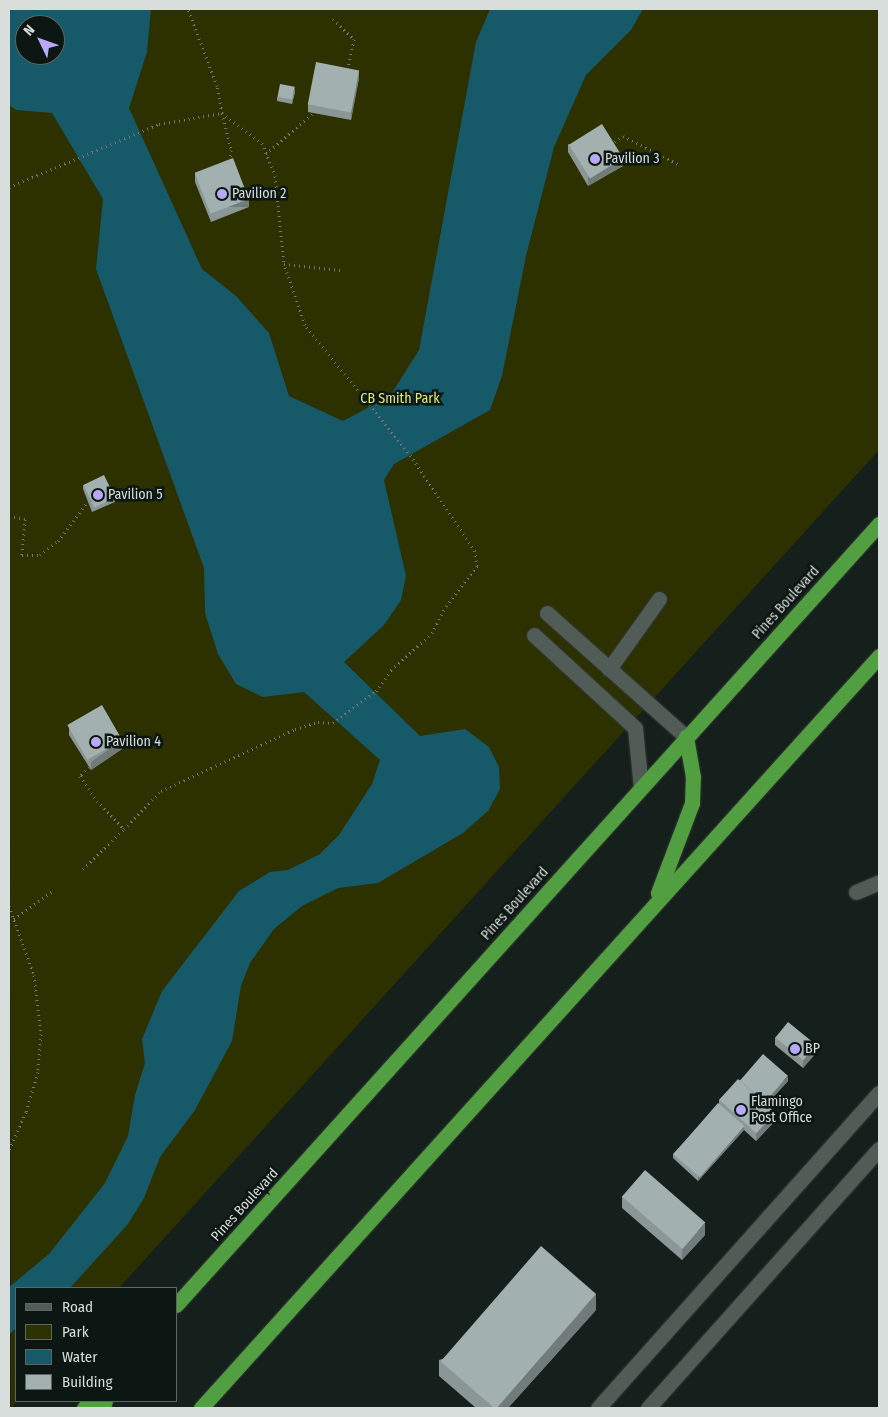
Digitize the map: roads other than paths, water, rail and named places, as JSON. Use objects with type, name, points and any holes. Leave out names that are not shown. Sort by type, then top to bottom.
[{"type":"highway","name":"Pines Boulevard","points":[[178,1303],[879,524]]},
{"type":"highway","points":[[201,1408],[655,901],[879,656]]},
{"type":"highway","points":[[655,901],[692,804],[693,776],[686,737]]},
{"type":"lane","points":[[609,669],[659,599]]},
{"type":"lane","points":[[548,613],[686,737]]},
{"type":"lane","points":[[534,634],[635,728],[641,788]]},
{"type":"lane","points":[[856,892],[879,882]]},
{"type":"lane","points":[[598,1408],[879,1093]]},
{"type":"lane","points":[[648,1408],[879,1149]]},
{"type":"water","points":[[9,9],[151,9],[147,52],[129,108],[202,269],[236,296],[269,333],[289,396],[343,421],[390,396],[419,350],[476,42],[490,9],[643,9],[631,30],[586,75],[554,147],[526,256],[502,376],[490,410],[394,464],[384,480],[406,576],[401,600],[384,625],[344,662],[420,736],[465,729],[489,747],[499,767],[500,789],[488,811],[463,833],[378,883],[338,888],[302,906],[274,929],[250,963],[241,986],[232,1041],[195,1110],[160,1157],[144,1198],[128,1224],[71,1287],[15,1287],[15,1329],[9,1335],[9,1287],[49,1254],[105,1183],[128,1136],[135,1095],[145,1063],[142,1039],[162,991],[239,891],[270,872],[288,870],[320,854],[339,835],[372,784],[380,760],[304,692],[263,697],[236,684],[218,654],[205,613],[204,568],[96,269],[103,199],[52,113],[16,110],[9,105]]},
{"type":"place","name":"Pavilion 3","points":[[595,159]]},
{"type":"place","name":"Pavilion 2","points":[[222,194]]},
{"type":"place","name":"Pavilion 5","points":[[98,495]]},
{"type":"place","name":"Pavilion 4","points":[[96,742]]},
{"type":"place","name":"BP","points":[[795,1049]]},
{"type":"place","name":"Flamingo Post Office","points":[[741,1110]]},
{"type":"park label","name":"CB Smith Park","points":[[400,399]]}]
